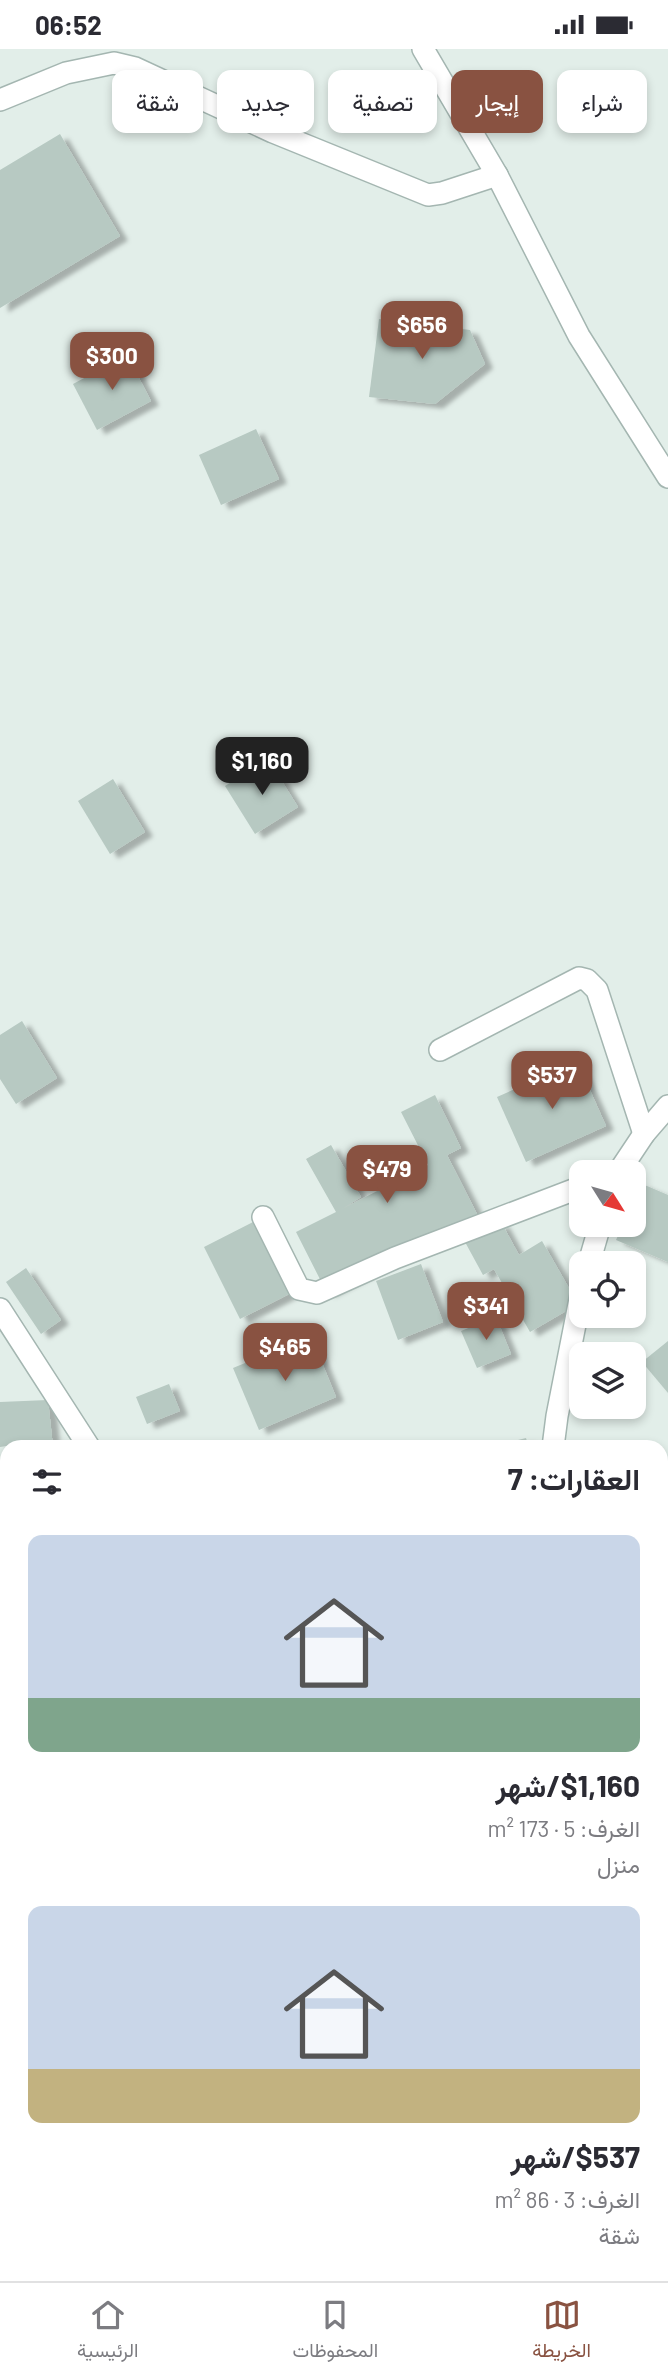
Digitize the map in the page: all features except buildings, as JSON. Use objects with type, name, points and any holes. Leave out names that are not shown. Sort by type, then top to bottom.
[{"type":"street","points":[[423,49],[497,175],[579,336],[668,477]]},
{"type":"street","points":[[0,100],[66,73],[114,63],[135,68],[273,132],[428,195],[497,175]]},
{"type":"street","points":[[440,1050],[579,978],[587,980],[597,990],[644,1134]]},
{"type":"street","points":[[627,1160],[668,1106]]},
{"type":"street","points":[[263,1217],[299,1289],[317,1293],[395,1258],[569,1192]]},
{"type":"street","points":[[0,1309],[84,1440]]},
{"type":"street","points":[[554,1440],[574,1328]]}]
